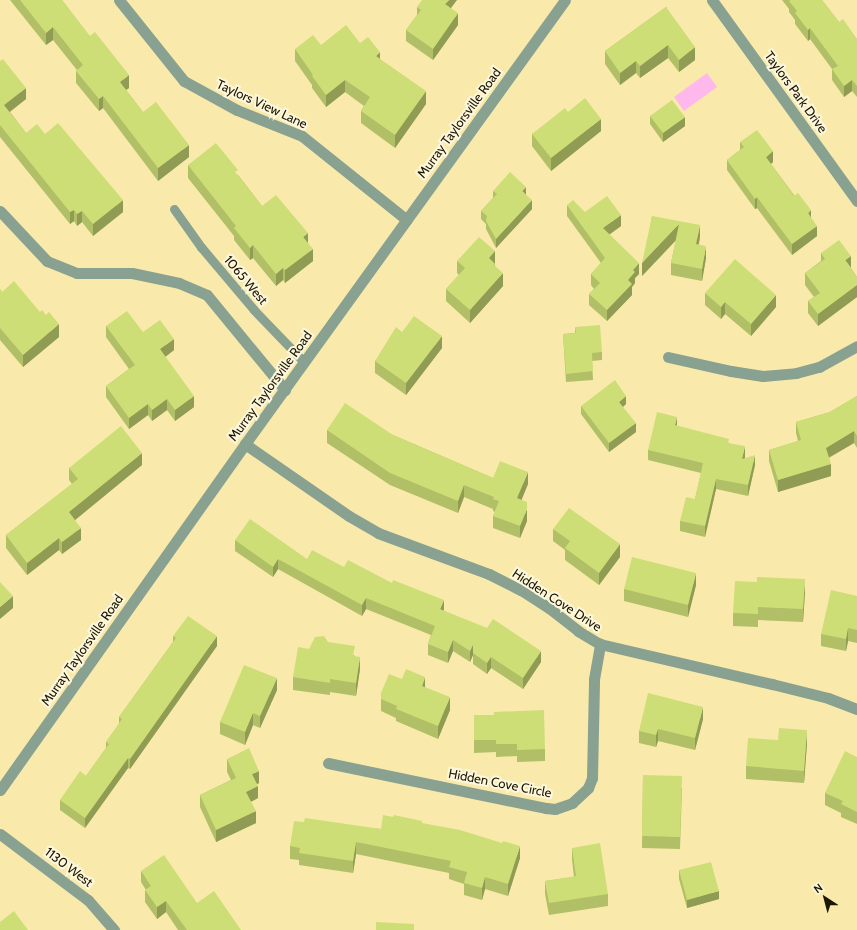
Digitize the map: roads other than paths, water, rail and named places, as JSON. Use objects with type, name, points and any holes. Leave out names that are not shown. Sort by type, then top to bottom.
[{"type":"street","name":"Taylors View Lane","points":[[119,0],[184,81],[237,110],[302,136],[407,220]]},
{"type":"street","name":"Murray Taylorsville Road","points":[[0,790],[245,444],[565,0]]},
{"type":"street","name":"Taylors Park Drive","points":[[712,0],[857,201]]},
{"type":"street","points":[[0,211],[47,261],[77,273],[132,273],[179,283],[207,295],[285,390]]},
{"type":"street","points":[[668,357],[731,371],[764,376],[796,373],[819,367],[857,346]]},
{"type":"street","name":"Hidden Cove Drive","points":[[245,444],[349,516],[378,533],[489,574],[521,590],[549,608],[578,631],[600,644],[828,698],[857,709]]},
{"type":"street","name":"Hidden Cove Circle","points":[[328,763],[546,808],[555,808],[568,805],[581,796],[588,788],[592,778],[594,678],[600,644]]},
{"type":"street","name":"1130 West","points":[[0,834],[88,900],[114,930]]},
{"type":"lane","name":"1065 West","points":[[174,209],[201,247],[254,310],[304,362]]}]
